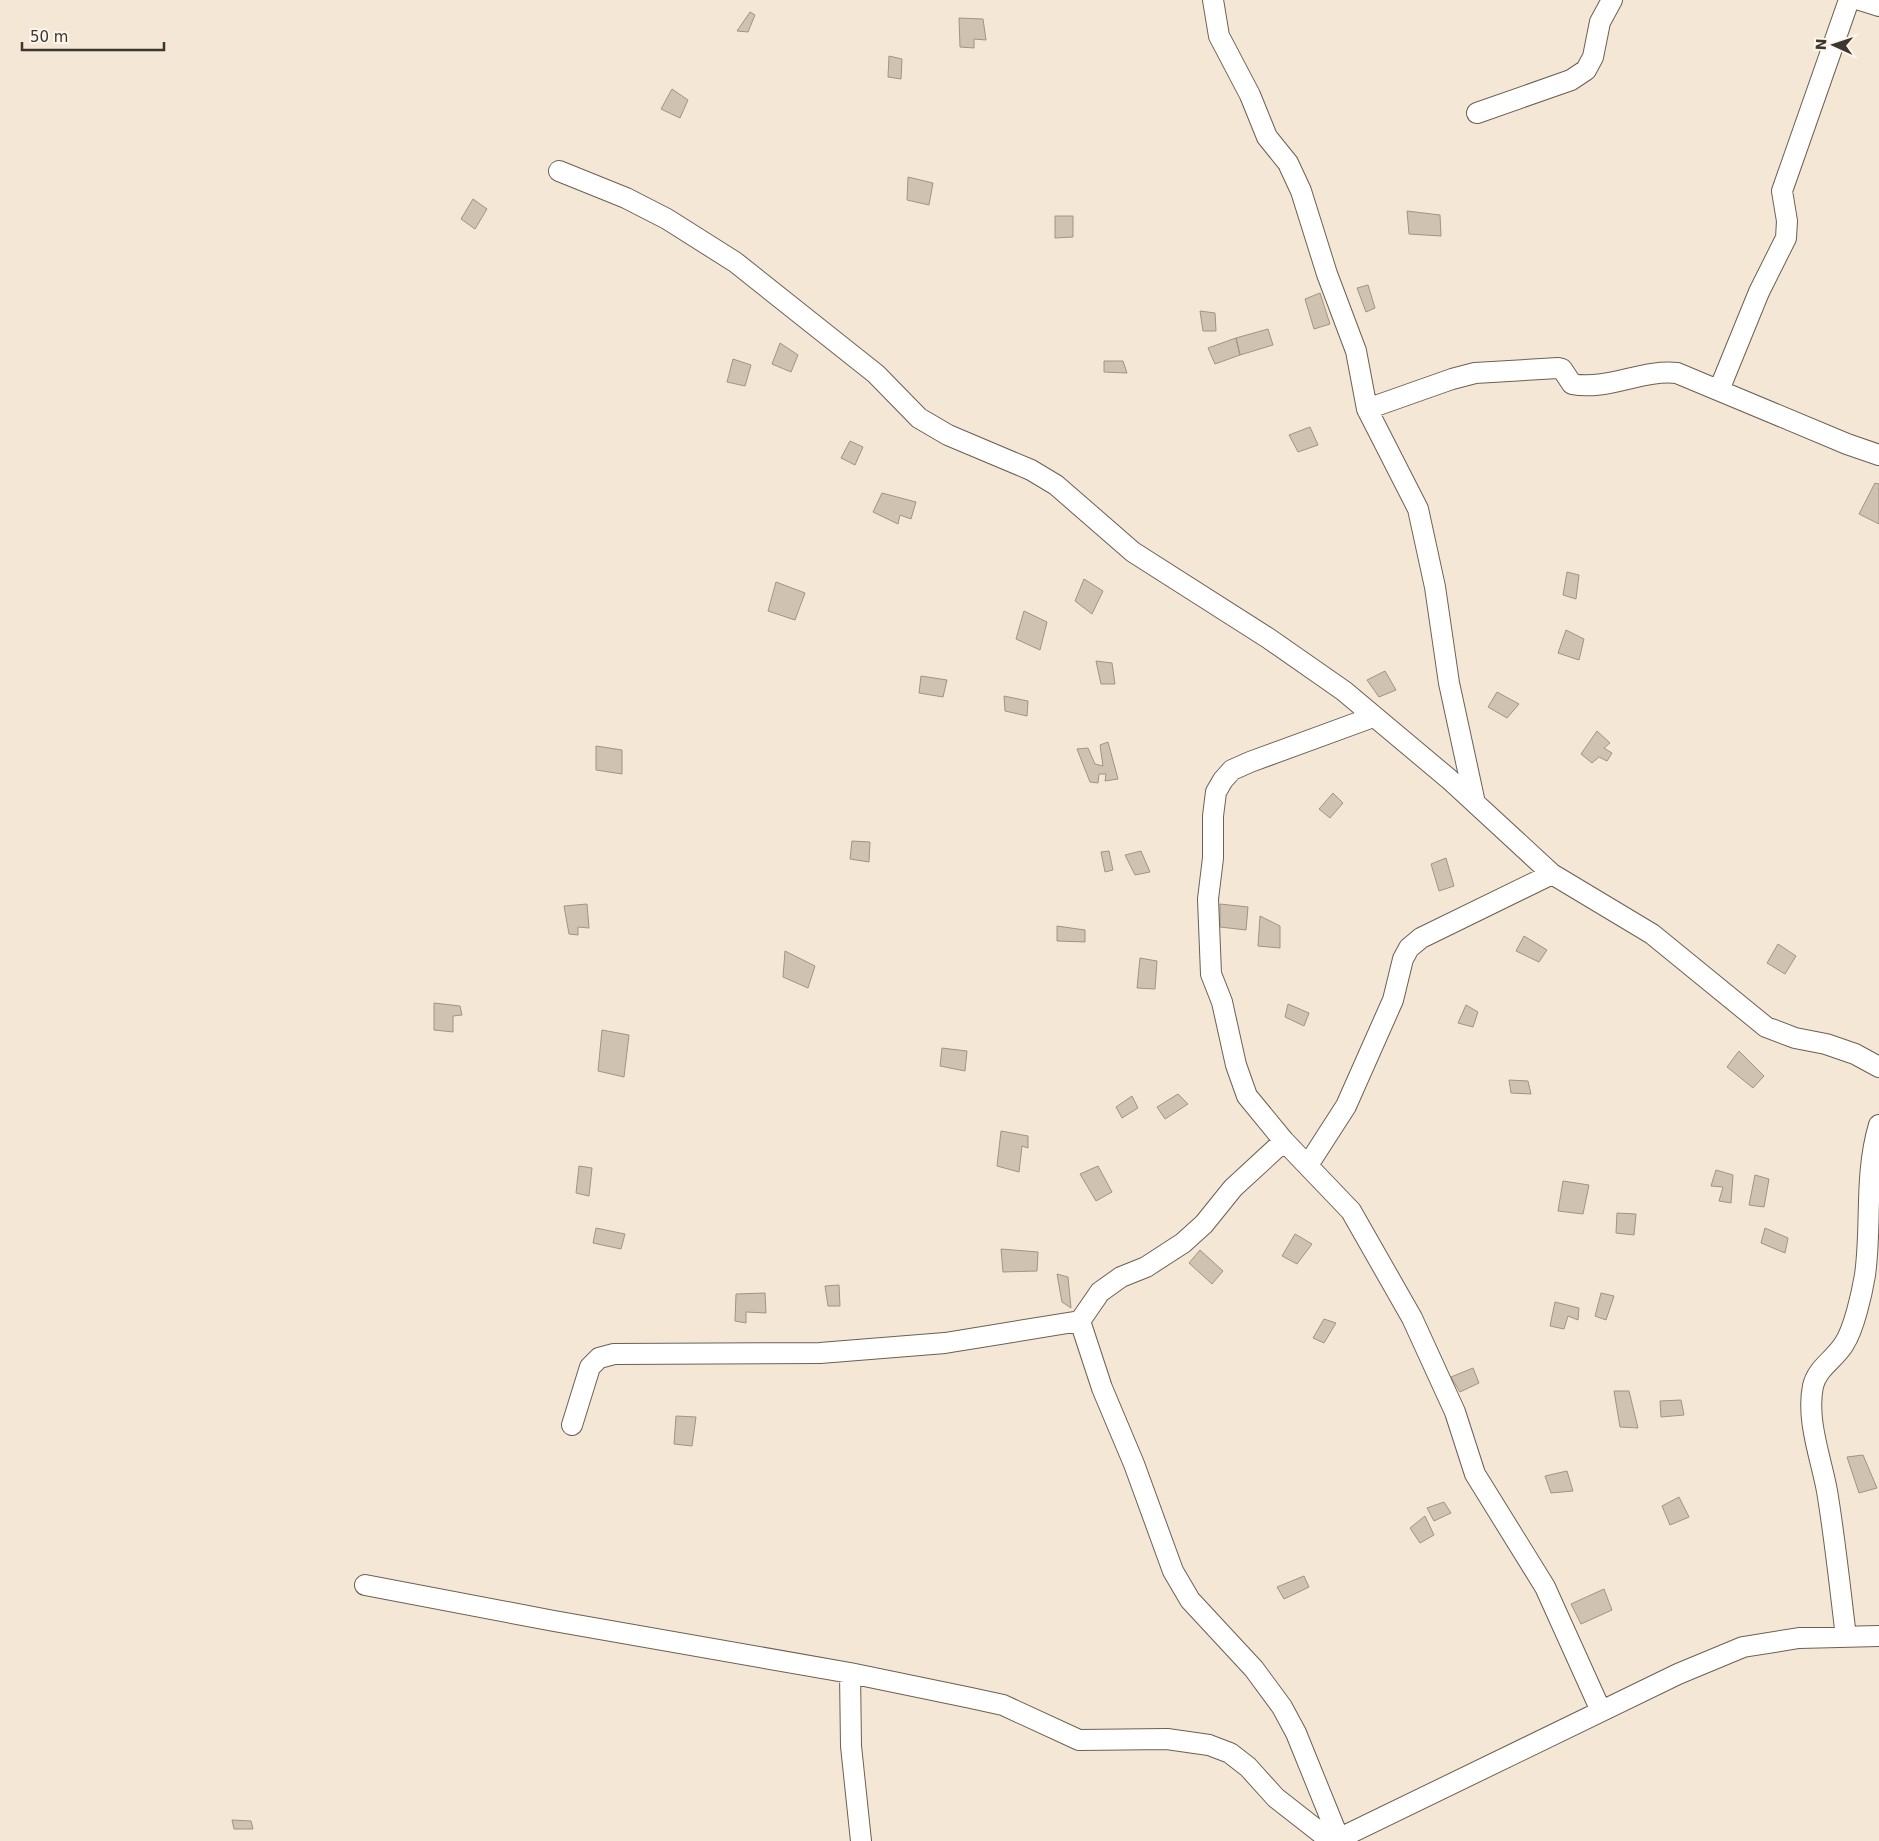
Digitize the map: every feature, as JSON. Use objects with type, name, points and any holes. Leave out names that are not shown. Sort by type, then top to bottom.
[{"type":"street","points":[[1213,0],[1219,36],[1250,95],[1267,137],[1288,163],[1302,191],[1327,274],[1356,351],[1367,409],[1418,509],[1435,587],[1449,683],[1475,803]]},
{"type":"street","points":[[1476,113],[1571,80],[1586,70],[1593,57],[1600,22],[1612,0]]},
{"type":"street","points":[[1719,390],[1759,292],[1786,238],[1788,222],[1783,202],[1784,185],[1849,0]]},
{"type":"street","points":[[1860,0],[1879,6]]},
{"type":"street","points":[[559,171],[626,198],[667,219],[735,262],[876,374],[919,418],[948,434],[1031,470],[1056,485],[1133,552],[1268,638],[1344,691],[1450,779],[1552,874],[1652,934],[1766,1027],[1795,1038],[1826,1044],[1855,1054],[1879,1067]]},
{"type":"street","points":[[1367,409],[1452,379],[1500,371],[1558,368],[1562,369],[1572,384],[1579,386],[1620,381],[1666,372],[1677,373],[1847,444],[1879,455]]},
{"type":"street","points":[[1373,717],[1250,762],[1232,770],[1223,780],[1216,792],[1213,816],[1213,858],[1208,898],[1211,974],[1222,1002],[1236,1065],[1247,1096],[1284,1141],[1351,1211],[1412,1318],[1455,1412],[1475,1474],[1545,1587],[1601,1711]]},
{"type":"street","points":[[1308,1165],[1346,1106],[1393,1000],[1403,959],[1408,948],[1421,938],[1552,874]]},
{"type":"street","points":[[1846,1637],[1833,1532],[1815,1437],[1812,1402],[1813,1385],[1821,1370],[1846,1342],[1872,1277],[1869,1178],[1872,1153],[1879,1125]]},
{"type":"street","points":[[572,1425],[590,1367],[599,1358],[614,1354],[820,1353],[945,1342],[1080,1321],[1100,1292],[1121,1277],[1146,1267],[1183,1243],[1204,1224],[1232,1188],[1284,1141]]},
{"type":"street","points":[[1080,1321],[1102,1388],[1134,1464],[1173,1571],[1190,1600],[1254,1669],[1282,1707],[1296,1733],[1335,1840]]},
{"type":"street","points":[[365,1585],[554,1621],[850,1673],[1003,1706],[1079,1740],[1166,1739],[1209,1745],[1230,1753],[1248,1767],[1276,1798],[1335,1840]]},
{"type":"street","points":[[1335,1840],[1678,1674],[1743,1647],[1799,1638],[1879,1636]]},
{"type":"street","points":[[850,1673],[851,1746],[861,1841]]},
{"type":"building","points":[[750,12],[755,15],[748,32],[737,31]]},
{"type":"building","points":[[959,18],[983,19],[986,40],[974,39],[974,48],[960,47]]},
{"type":"building","points":[[889,56],[902,59],[901,79],[888,77]]},
{"type":"building","points":[[672,89],[688,100],[680,118],[661,109]]},
{"type":"building","points":[[908,177],[933,183],[929,205],[907,200]]},
{"type":"building","points":[[473,199],[487,209],[475,229],[461,219]]},
{"type":"building","points":[[1407,211],[1440,215],[1441,236],[1409,234]]},
{"type":"building","points":[[1055,216],[1073,216],[1073,237],[1055,238]]},
{"type":"building","points":[[1368,285],[1375,308],[1366,312],[1357,288]]},
{"type":"building","points":[[1320,293],[1330,324],[1314,329],[1305,299]]},
{"type":"building","points":[[1200,311],[1215,313],[1216,331],[1203,331]]},
{"type":"building","points":[[1268,329],[1273,345],[1240,355],[1236,338]]},
{"type":"building","points":[[1236,338],[1240,355],[1215,364],[1208,348]]},
{"type":"building","points":[[780,343],[798,355],[791,372],[772,364]]},
{"type":"building","points":[[733,359],[751,365],[745,386],[727,382]]},
{"type":"building","points":[[1104,361],[1123,361],[1127,373],[1104,372]]},
{"type":"building","points":[[1310,427],[1318,445],[1298,452],[1289,435]]},
{"type":"building","points":[[850,441],[863,447],[855,465],[841,458]]},
{"type":"building","points":[[1875,483],[1879,484],[1879,524],[1859,514]]},
{"type":"building","points":[[882,493],[916,502],[911,519],[900,515],[898,524],[873,512]]},
{"type":"building","points":[[1567,572],[1579,575],[1576,599],[1563,595]]},
{"type":"building","points":[[1084,579],[1103,591],[1092,614],[1075,601]]},
{"type":"building","points":[[776,582],[805,593],[795,620],[768,611]]},
{"type":"building","points":[[1024,611],[1047,622],[1040,650],[1016,639]]},
{"type":"building","points":[[1566,630],[1584,639],[1579,660],[1558,653]]},
{"type":"building","points":[[1096,661],[1112,663],[1115,684],[1101,684]]},
{"type":"building","points":[[1385,671],[1396,690],[1379,697],[1367,680]]},
{"type":"building","points":[[921,676],[947,680],[943,697],[919,693]]},
{"type":"building","points":[[1497,692],[1519,704],[1507,718],[1488,707]]},
{"type":"building","points":[[1004,696],[1028,701],[1027,716],[1005,711]]},
{"type":"building","points":[[1597,731],[1610,743],[1604,748],[1612,753],[1607,761],[1599,757],[1592,763],[1581,754]]},
{"type":"building","points":[[1108,742],[1118,779],[1105,781],[1106,774],[1099,774],[1098,783],[1090,782],[1077,749],[1088,748],[1095,764],[1103,766],[1100,745]]},
{"type":"building","points":[[596,746],[622,750],[622,774],[596,770]]},
{"type":"building","points":[[1333,793],[1343,803],[1330,818],[1319,809]]},
{"type":"building","points":[[852,841],[870,842],[869,862],[850,859]]},
{"type":"building","points":[[1109,851],[1113,870],[1105,872],[1101,852]]},
{"type":"building","points":[[1141,851],[1150,872],[1135,875],[1125,855]]},
{"type":"building","points":[[1446,858],[1454,886],[1439,891],[1431,864]]},
{"type":"building","points":[[587,904],[589,928],[578,927],[578,935],[569,934],[564,906]]},
{"type":"building","points":[[1220,904],[1248,907],[1246,930],[1220,927]]},
{"type":"building","points":[[1260,916],[1280,926],[1280,948],[1258,946]]},
{"type":"building","points":[[1057,926],[1085,930],[1085,942],[1057,941]]},
{"type":"building","points":[[1524,936],[1547,950],[1539,962],[1516,951]]},
{"type":"building","points":[[1778,944],[1796,956],[1785,974],[1767,963]]},
{"type":"building","points":[[785,951],[815,966],[808,988],[783,977]]},
{"type":"building","points":[[1140,958],[1157,961],[1155,989],[1137,988]]},
{"type":"building","points":[[434,1003],[460,1006],[462,1015],[453,1016],[453,1032],[434,1030]]},
{"type":"building","points":[[1288,1004],[1309,1013],[1304,1026],[1285,1017]]},
{"type":"building","points":[[1466,1005],[1478,1012],[1473,1027],[1458,1023]]},
{"type":"building","points":[[602,1030],[629,1035],[624,1077],[598,1071]]},
{"type":"building","points":[[942,1048],[967,1051],[965,1071],[940,1066]]},
{"type":"building","points":[[1739,1051],[1764,1076],[1753,1088],[1727,1067]]},
{"type":"building","points":[[1509,1080],[1528,1081],[1531,1094],[1511,1093]]},
{"type":"building","points":[[1178,1094],[1188,1104],[1165,1119],[1157,1107]]},
{"type":"building","points":[[1132,1096],[1138,1108],[1122,1118],[1116,1107]]},
{"type":"building","points":[[1001,1131],[1028,1136],[1028,1148],[1022,1146],[1019,1172],[997,1166]]},
{"type":"building","points":[[579,1166],[592,1168],[589,1196],[576,1193]]},
{"type":"building","points":[[1098,1166],[1112,1192],[1096,1201],[1080,1174]]},
{"type":"building","points":[[1716,1170],[1733,1175],[1731,1203],[1719,1201],[1723,1187],[1711,1186]]},
{"type":"building","points":[[1755,1175],[1769,1179],[1764,1207],[1749,1205]]},
{"type":"building","points":[[1563,1181],[1589,1185],[1583,1214],[1558,1211]]},
{"type":"building","points":[[1617,1213],[1636,1214],[1634,1235],[1616,1233]]},
{"type":"building","points":[[596,1228],[625,1234],[621,1249],[593,1243]]},
{"type":"building","points":[[1765,1228],[1788,1238],[1785,1253],[1761,1243]]},
{"type":"building","points":[[1295,1234],[1312,1244],[1297,1264],[1282,1256]]},
{"type":"building","points":[[1001,1249],[1038,1252],[1037,1271],[1003,1272]]},
{"type":"building","points":[[1200,1250],[1223,1271],[1212,1284],[1189,1263]]},
{"type":"building","points":[[1057,1274],[1068,1277],[1071,1308],[1062,1302]]},
{"type":"building","points":[[839,1285],[840,1306],[828,1306],[825,1286]]},
{"type":"building","points":[[765,1293],[766,1313],[746,1312],[746,1323],[735,1321],[736,1294]]},
{"type":"building","points":[[1601,1293],[1614,1296],[1606,1320],[1595,1316]]},
{"type":"building","points":[[1555,1302],[1579,1308],[1578,1320],[1568,1316],[1564,1329],[1550,1326]]},
{"type":"building","points":[[1324,1319],[1336,1323],[1324,1343],[1313,1338]]},
{"type":"building","points":[[1473,1368],[1479,1383],[1460,1392],[1451,1377]]},
{"type":"building","points":[[1614,1391],[1629,1391],[1638,1428],[1620,1427]]},
{"type":"building","points":[[1681,1400],[1684,1415],[1661,1417],[1660,1401]]},
{"type":"building","points":[[676,1416],[696,1417],[692,1446],[674,1444]]},
{"type":"building","points":[[1863,1455],[1877,1488],[1859,1493],[1847,1457]]},
{"type":"building","points":[[1567,1471],[1573,1491],[1551,1493],[1545,1476]]},
{"type":"building","points":[[1679,1497],[1689,1517],[1670,1525],[1662,1506]]},
{"type":"building","points":[[1444,1502],[1451,1513],[1434,1521],[1427,1508]]},
{"type":"building","points":[[1425,1516],[1434,1535],[1420,1543],[1410,1528]]},
{"type":"building","points":[[1304,1576],[1309,1587],[1284,1599],[1277,1587]]},
{"type":"building","points":[[1604,1589],[1612,1610],[1581,1624],[1571,1604]]},
{"type":"building","points":[[232,1820],[251,1821],[253,1829],[234,1829]]}]
